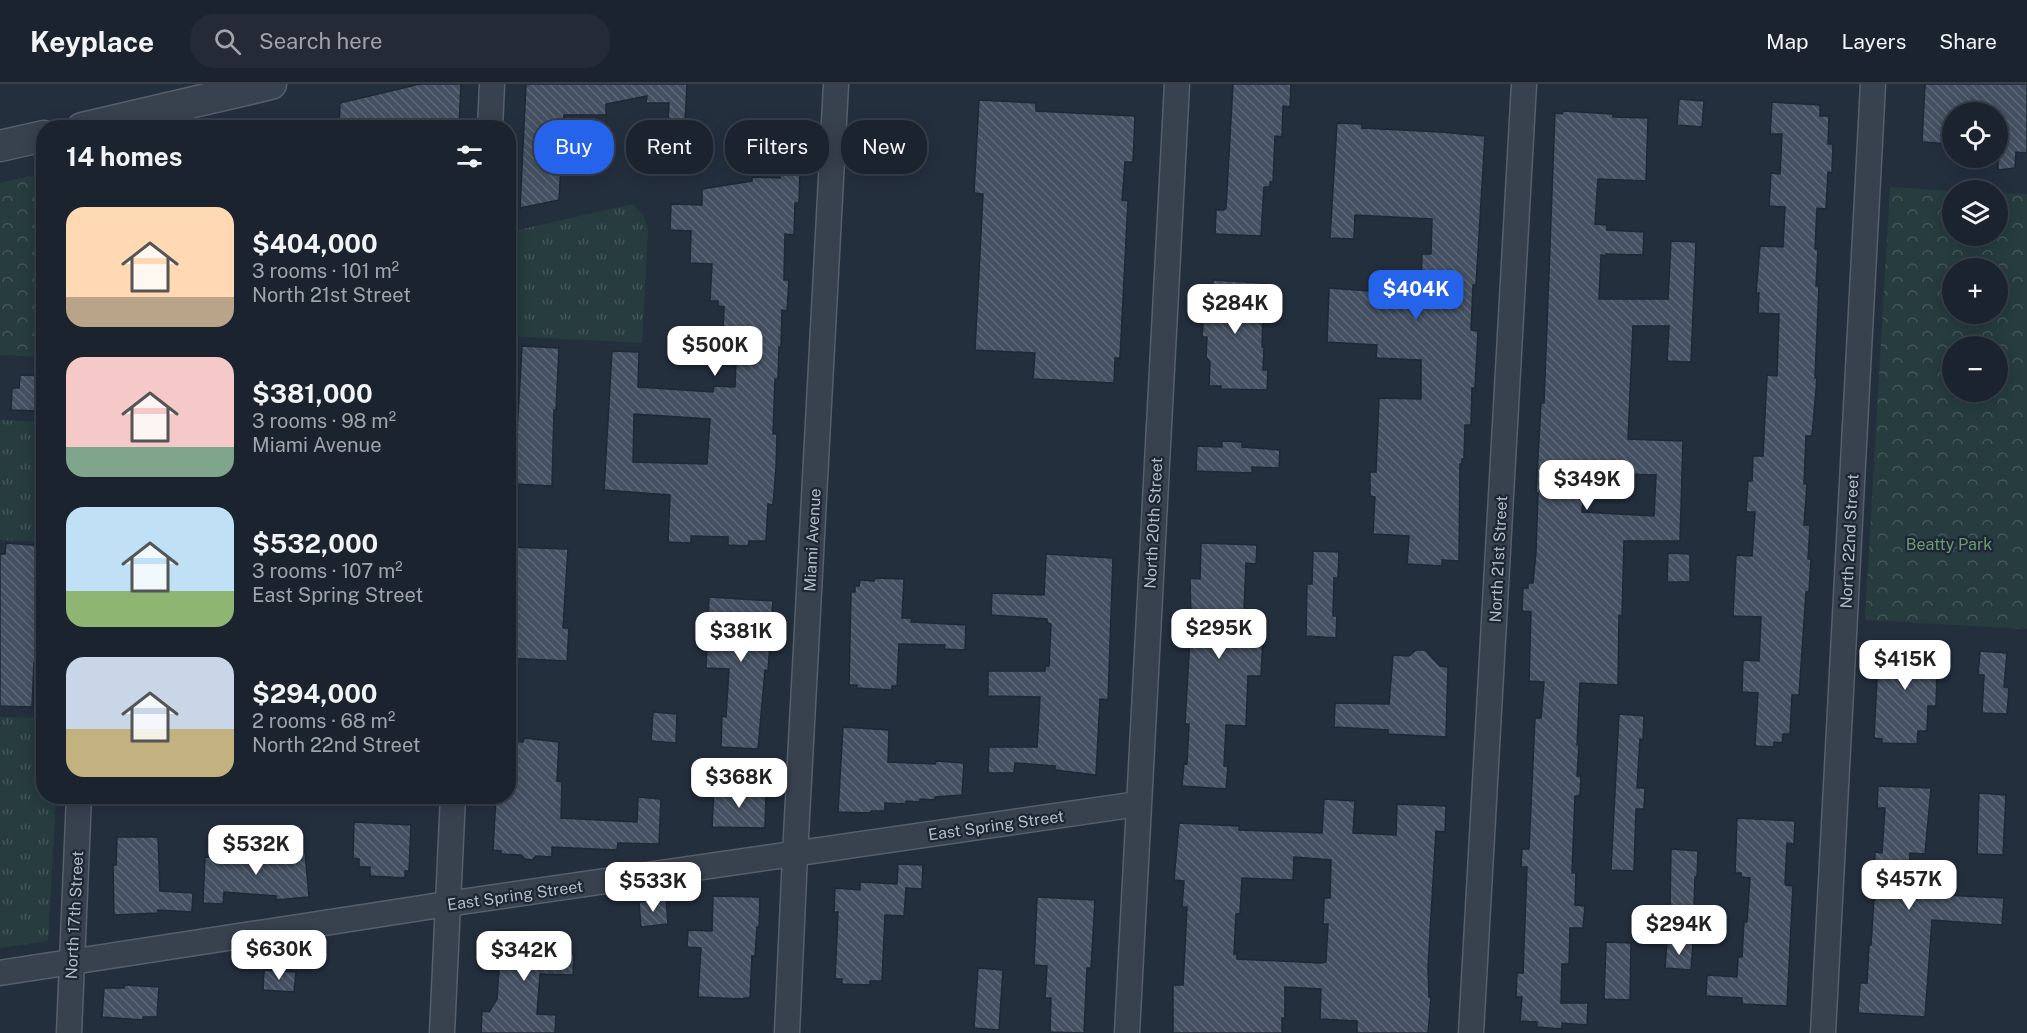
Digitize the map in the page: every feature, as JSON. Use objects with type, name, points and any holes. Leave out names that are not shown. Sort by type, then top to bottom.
[{"type":"street","points":[[129,120],[271,84]]},
{"type":"street","points":[[490,120],[492,84]]},
{"type":"street","name":"Miami Avenue","points":[[787,1033],[836,84]]},
{"type":"street","name":"North 20th Street","points":[[1128,1033],[1138,804],[1177,84]]},
{"type":"street","name":"North 21st Street","points":[[1471,1033],[1524,84]]},
{"type":"street","name":"North 22nd Street","points":[[1822,1033],[1873,84]]},
{"type":"street","points":[[0,146],[36,138]]},
{"type":"street","name":"North 17th Street","points":[[69,1033],[79,804]]},
{"type":"street","points":[[441,1033],[453,804]]},
{"type":"street","name":"East Spring Street","points":[[0,973],[447,904],[1138,804]]},
{"type":"green space","points":[[36,175],[36,357],[0,355],[0,183]]},
{"type":"green space","name":"Beatty Park","points":[[1890,187],[1942,190],[1942,246],[2008,246],[2008,193],[2027,194],[2027,629],[1865,620]]},
{"type":"green space","points":[[633,204],[644,217],[648,232],[642,343],[516,336],[516,230]]},
{"type":"green space","points":[[0,420],[36,422],[36,542],[0,540]]},
{"type":"green space","points":[[0,717],[36,718],[36,804],[56,804],[48,941],[0,948]]},
{"type":"building","points":[[420,84],[461,84],[459,120],[339,120],[340,103]]},
{"type":"building","points":[[526,84],[687,84],[685,120],[668,120],[669,103],[646,103],[647,96],[606,104],[606,115],[564,115],[564,120],[534,120],[534,174],[561,174],[559,200],[520,208]]},
{"type":"building","points":[[1233,84],[1291,84],[1290,107],[1283,106],[1282,137],[1275,136],[1273,182],[1270,182],[1270,187],[1264,187],[1261,236],[1215,234],[1216,210],[1226,208]]},
{"type":"building","points":[[1925,84],[2027,84],[2027,153],[2016,152],[2015,168],[1998,170],[1998,168],[2008,168],[2008,102],[1942,102],[1942,143],[1922,142]]},
{"type":"building","points":[[1679,99],[1704,101],[1702,127],[1677,125]]},
{"type":"building","points":[[979,100],[1036,103],[1036,111],[1135,116],[1133,162],[1125,162],[1122,200],[1128,201],[1120,358],[1115,358],[1114,383],[1033,379],[1035,353],[975,350],[983,194],[974,193]]},
{"type":"building","points":[[1772,102],[1820,105],[1820,116],[1829,116],[1828,144],[1833,144],[1832,173],[1828,172],[1826,209],[1817,208],[1815,249],[1818,249],[1816,286],[1819,286],[1815,378],[1817,378],[1812,436],[1806,436],[1804,484],[1807,484],[1804,525],[1810,525],[1808,559],[1811,559],[1809,592],[1806,592],[1799,695],[1792,695],[1790,734],[1783,734],[1782,743],[1774,742],[1774,747],[1755,746],[1758,693],[1742,692],[1743,660],[1759,661],[1761,617],[1733,616],[1736,555],[1752,556],[1755,512],[1746,512],[1748,481],[1752,481],[1753,456],[1763,456],[1767,375],[1777,376],[1779,314],[1758,313],[1759,293],[1756,293],[1760,246],[1783,247],[1785,207],[1769,206],[1771,173],[1780,174],[1782,134],[1770,134]]},
{"type":"building","points":[[1563,111],[1613,114],[1613,117],[1648,118],[1646,181],[1598,179],[1595,224],[1607,225],[1607,230],[1644,232],[1643,255],[1601,255],[1599,299],[1668,299],[1671,241],[1696,242],[1691,362],[1667,361],[1669,326],[1633,326],[1628,439],[1683,441],[1680,541],[1624,541],[1622,616],[1619,615],[1618,685],[1580,683],[1577,776],[1581,776],[1580,796],[1575,796],[1572,873],[1576,873],[1575,905],[1585,906],[1583,928],[1570,928],[1569,964],[1562,964],[1561,1003],[1588,1003],[1587,1025],[1562,1023],[1562,1029],[1537,1027],[1537,1022],[1520,1021],[1522,997],[1516,997],[1517,973],[1523,973],[1527,867],[1521,867],[1522,849],[1529,849],[1535,718],[1541,718],[1544,682],[1529,681],[1531,612],[1522,611],[1523,588],[1528,588],[1528,583],[1533,583],[1536,552],[1538,493],[1536,493],[1541,403],[1544,403],[1555,113],[1562,114]],"holes":[[[1585,473],[1656,475],[1654,516],[1582,512]]]},
{"type":"building","points":[[1337,123],[1362,124],[1362,128],[1485,136],[1471,330],[1478,331],[1475,388],[1472,388],[1471,425],[1465,425],[1464,459],[1460,464],[1459,561],[1442,560],[1442,566],[1407,564],[1409,536],[1373,534],[1375,497],[1370,496],[1370,472],[1376,472],[1379,398],[1421,399],[1421,360],[1376,358],[1377,345],[1327,342],[1329,288],[1383,292],[1383,289],[1417,290],[1417,286],[1421,286],[1422,254],[1431,254],[1432,219],[1355,215],[1354,239],[1330,238]]},
{"type":"building","points":[[780,174],[800,174],[799,203],[795,203],[794,235],[785,234],[784,280],[789,280],[787,311],[782,310],[778,379],[775,379],[773,434],[777,434],[776,468],[773,505],[768,504],[766,541],[749,541],[748,546],[728,545],[728,537],[691,536],[691,543],[668,542],[670,495],[604,490],[612,351],[639,352],[638,387],[713,392],[714,386],[735,387],[737,332],[723,332],[724,307],[718,306],[718,301],[710,301],[712,264],[690,263],[691,231],[670,230],[671,204],[702,205],[702,189],[752,181],[752,177],[780,178]],"holes":[[[634,414],[710,419],[707,464],[633,462]]]},
{"type":"building","points":[[1213,280],[1262,283],[1260,315],[1263,315],[1263,370],[1268,370],[1267,390],[1221,389],[1221,386],[1209,386],[1210,362],[1206,357],[1207,337],[1202,337],[1206,284],[1213,284]]},
{"type":"building","points":[[522,346],[559,348],[556,410],[554,410],[552,486],[516,484]]},
{"type":"building","points":[[20,375],[36,376],[36,411],[11,410],[12,388],[19,388]]},
{"type":"building","points":[[1222,441],[1242,442],[1242,447],[1280,450],[1279,468],[1252,467],[1252,473],[1196,471],[1197,446],[1222,447]]},
{"type":"building","points":[[6,543],[36,545],[36,663],[34,663],[32,707],[0,706],[0,554],[5,554]]},
{"type":"building","points":[[1201,543],[1257,545],[1256,564],[1246,563],[1244,610],[1258,610],[1257,639],[1263,639],[1261,676],[1248,676],[1246,726],[1226,725],[1224,766],[1228,766],[1226,789],[1182,786],[1184,763],[1187,764],[1189,724],[1185,724],[1191,619],[1190,578],[1200,579]]},
{"type":"building","points":[[516,547],[568,549],[563,628],[569,628],[567,661],[516,658]]},
{"type":"building","points":[[1313,551],[1339,552],[1338,578],[1334,578],[1333,616],[1337,616],[1336,638],[1306,636],[1307,584],[1312,584]]},
{"type":"building","points":[[1668,553],[1690,554],[1690,582],[1667,582]]},
{"type":"building","points":[[1046,554],[1113,558],[1108,700],[1100,699],[1096,775],[1055,770],[1055,766],[1015,763],[1014,773],[988,773],[989,747],[1037,747],[1040,697],[988,696],[988,671],[1045,671],[1045,666],[1049,666],[1051,624],[1047,623],[1047,619],[991,615],[992,593],[1044,595]]},
{"type":"building","points":[[875,578],[904,579],[902,618],[912,618],[911,622],[966,625],[965,650],[944,649],[945,645],[899,644],[897,686],[892,686],[892,690],[857,688],[857,685],[849,685],[851,592],[855,592],[855,586],[859,586],[860,580],[874,581]]},
{"type":"building","points":[[709,597],[773,601],[768,671],[765,670],[758,749],[721,747],[722,716],[726,717],[729,669],[706,668]]},
{"type":"building","points":[[1879,641],[1938,645],[1936,706],[1928,706],[1927,731],[1918,731],[1917,744],[1882,743],[1882,739],[1874,738]]},
{"type":"building","points":[[1416,650],[1425,650],[1440,666],[1448,667],[1446,737],[1388,734],[1388,730],[1334,727],[1335,703],[1389,704],[1393,655],[1409,656]]},
{"type":"building","points":[[1980,651],[2007,653],[2004,687],[2009,688],[2007,714],[1982,713],[1984,675],[1978,675]]},
{"type":"building","points":[[653,712],[677,714],[676,743],[651,741]]},
{"type":"building","points":[[1619,714],[1644,716],[1637,788],[1645,788],[1644,809],[1636,809],[1634,871],[1611,870]]},
{"type":"building","points":[[843,727],[889,730],[888,762],[964,763],[962,795],[935,797],[935,800],[920,799],[920,802],[906,801],[906,804],[885,803],[885,811],[838,812]]},
{"type":"building","points":[[524,738],[559,742],[557,781],[562,782],[561,818],[637,822],[638,797],[661,799],[659,844],[618,843],[617,850],[552,847],[552,857],[536,856],[532,860],[525,859],[521,855],[501,854],[501,851],[493,850],[496,804],[516,804],[516,742],[523,742]]},
{"type":"building","points":[[1878,786],[1931,788],[1925,854],[1910,853],[1908,890],[1943,892],[1943,895],[2004,898],[2002,925],[1932,920],[1925,1017],[1858,1013],[1860,983],[1867,983],[1875,852],[1882,853],[1885,808],[1877,808]]},
{"type":"building","points":[[714,789],[766,792],[765,828],[712,827]]},
{"type":"building","points":[[1979,793],[2006,795],[2003,855],[1977,854]]},
{"type":"building","points":[[1324,799],[1355,801],[1353,833],[1396,835],[1397,804],[1446,806],[1445,832],[1436,831],[1428,967],[1429,997],[1431,997],[1428,1033],[1357,1033],[1357,1021],[1320,1019],[1321,989],[1285,987],[1285,1018],[1282,1018],[1282,1033],[1173,1033],[1173,985],[1183,985],[1187,907],[1182,907],[1184,881],[1174,880],[1179,823],[1239,826],[1239,830],[1322,833]],"holes":[[[1294,857],[1331,860],[1330,898],[1324,898],[1323,924],[1328,924],[1326,962],[1237,959],[1237,954],[1234,954],[1236,914],[1240,914],[1242,878],[1293,880]]]},
{"type":"building","points":[[1737,818],[1795,821],[1794,844],[1787,843],[1785,883],[1793,886],[1787,1006],[1742,1004],[1742,998],[1706,996],[1707,975],[1737,977],[1738,957],[1742,957],[1750,878],[1741,877],[1741,873],[1735,873]]},
{"type":"building","points":[[354,822],[411,825],[409,871],[405,871],[405,878],[370,876],[370,867],[359,867],[359,859],[353,858]]},
{"type":"building","points":[[117,837],[158,837],[160,891],[193,893],[192,912],[158,910],[158,913],[114,915],[113,865],[116,865]]},
{"type":"building","points":[[1671,849],[1698,851],[1694,907],[1670,907]]},
{"type":"building","points":[[305,852],[309,897],[276,900],[276,896],[224,892],[223,904],[203,903],[205,857],[230,858],[230,853],[270,855]]},
{"type":"building","points":[[898,864],[923,865],[922,889],[906,888],[904,916],[885,915],[882,981],[870,981],[870,985],[842,984],[842,979],[835,979],[838,912],[834,912],[835,888],[860,890],[860,882],[897,884]]},
{"type":"building","points":[[713,896],[760,897],[759,927],[757,927],[755,956],[752,956],[750,998],[698,997],[701,948],[687,947],[688,930],[712,931]]},
{"type":"building","points":[[1037,897],[1095,900],[1091,968],[1087,968],[1084,1033],[1050,1032],[1051,998],[1045,998],[1047,966],[1034,965]]},
{"type":"building","points":[[666,899],[668,924],[641,927],[639,902]]},
{"type":"building","points":[[493,931],[530,931],[530,935],[557,936],[557,953],[574,954],[573,975],[540,974],[537,1014],[556,1015],[555,1033],[481,1033],[482,1011],[489,1012],[497,999],[500,954],[492,954]]},
{"type":"building","points":[[1606,942],[1631,943],[1630,1000],[1604,999]]},
{"type":"building","points":[[1667,942],[1693,943],[1691,970],[1665,968]]},
{"type":"building","points":[[978,968],[1003,970],[999,1030],[974,1028]]},
{"type":"building","points":[[264,970],[296,972],[294,992],[263,990]]},
{"type":"building","points":[[124,985],[159,987],[157,1017],[143,1017],[143,1020],[102,1017],[104,988],[124,988]]}]
